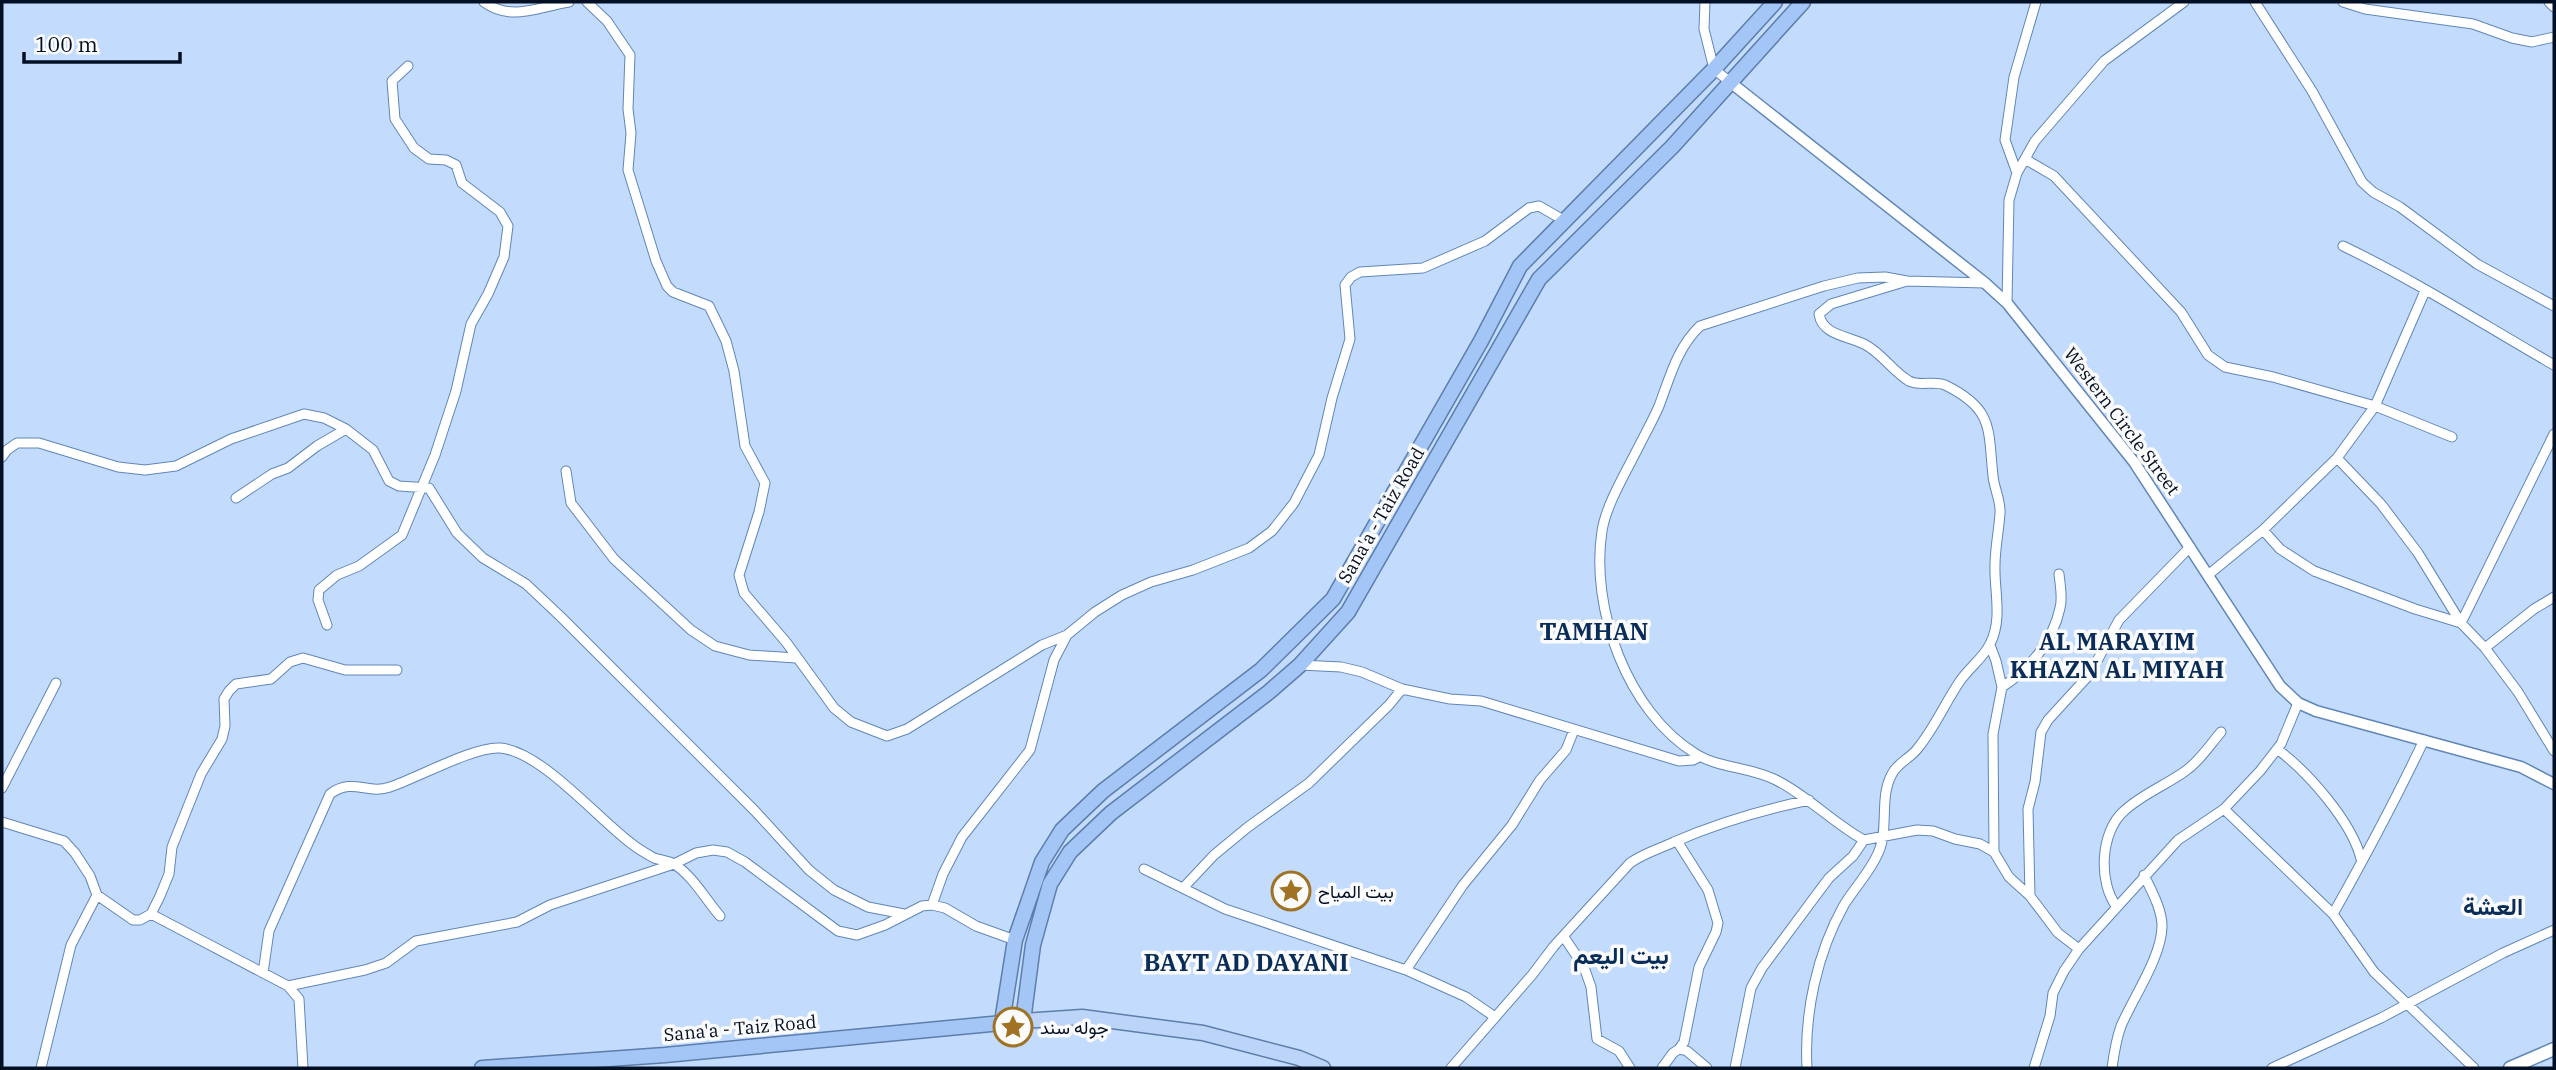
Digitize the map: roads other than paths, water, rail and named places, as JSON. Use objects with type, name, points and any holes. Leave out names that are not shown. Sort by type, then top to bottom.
[{"type":"highway","name":"Sana'a - Taiz Road","points":[[1002,1022],[1015,940],[1042,862],[1062,830],[1103,791],[1261,670],[1334,599],[1474,353],[1520,266],[1714,69],[1775,2]]},
{"type":"highway","name":"Sana'a - Taiz Road","points":[[482,1068],[665,1055],[1023,1021],[1033,945],[1050,884],[1070,852],[1111,813],[1269,692],[1300,665],[1348,612],[1539,279],[1672,146],[1803,2]]},
{"type":"highway","points":[[1286,648],[1300,665]]},
{"type":"main road","points":[[1023,1021],[1082,1017],[1203,1033],[1299,1058],[1323,1068]]},
{"type":"main road","points":[[2510,1068],[2554,1049]]},
{"type":"street","points":[[484,2],[496,10],[515,13],[569,2]]},
{"type":"street","points":[[587,2],[607,21],[631,54],[628,170],[656,261],[667,286],[673,292],[709,306],[726,341],[734,371],[745,446],[765,483],[759,512],[746,546],[739,575],[744,593],[786,642],[834,708],[851,722],[887,736],[907,729],[1042,645],[1067,635],[1094,612],[1122,595],[1249,548],[1272,530],[1294,503],[1319,455],[1332,398],[1350,339],[1345,285],[1351,278],[1360,272],[1423,268],[1485,241],[1529,208],[1539,206],[1565,221]]},
{"type":"street","points":[[1705,2],[1704,29],[1714,69],[1730,82]]},
{"type":"street","points":[[2017,173],[2005,140],[2014,77],[2036,2]]},
{"type":"street","points":[[2007,303],[2009,200],[2017,173],[2035,141],[2104,61],[2184,2]]},
{"type":"street","points":[[2255,2],[2312,91],[2362,182],[2477,264],[2554,306]]},
{"type":"street","points":[[2343,2],[2365,9],[2473,24],[2532,42],[2554,37]]},
{"type":"street","points":[[2549,2],[2554,7]]},
{"type":"street","points":[[327,625],[318,600],[319,590],[337,575],[359,566],[402,535],[456,391],[471,324],[504,257],[508,226],[500,212],[462,183],[456,165],[446,160],[429,159],[414,148],[395,119],[392,81],[408,66]]},
{"type":"street","name":"Western Circle Street","points":[[1730,82],[2007,303],[2134,462],[2280,686],[2298,703],[2316,711],[2521,767],[2554,784]]},
{"type":"street","points":[[2025,159],[2054,176],[2181,312],[2208,355],[2225,367],[2273,377],[2375,407],[2452,437]]},
{"type":"street","points":[[2343,246],[2399,273],[2425,291],[2554,365]]},
{"type":"street","points":[[1864,840],[1777,780],[1754,770],[1699,757],[1672,737],[1647,710],[1626,672],[1615,644],[1601,591],[1602,529],[1609,506],[1659,407],[1686,339],[1700,326],[1847,281],[1885,277],[1907,281],[1985,283]]},
{"type":"street","points":[[1807,1068],[1807,1031],[1814,986],[1825,946],[1843,906],[1873,862],[1884,836],[1884,805],[1890,776],[1895,768],[1916,751],[1971,665],[1990,645],[1996,628],[1998,605],[1995,568],[2000,514],[1987,422],[1973,403],[1947,386],[1910,381],[1877,352],[1856,340],[1829,331],[1820,321],[1819,314],[1830,304],[1907,281]]},
{"type":"street","points":[[2208,575],[2263,530],[2337,458],[2375,407],[2425,291]]},
{"type":"street","points":[[2,457],[17,443],[39,443],[118,467],[145,470],[176,466],[231,439],[304,414],[324,418],[346,429],[373,450],[389,481],[399,486],[429,488],[457,533],[484,558],[526,584],[561,617],[728,783],[809,870],[834,890],[868,907],[904,914]]},
{"type":"street","points":[[236,498],[272,474],[288,468],[346,429]]},
{"type":"street","points":[[2461,623],[2554,434]]},
{"type":"street","points":[[2337,458],[2381,504],[2418,552],[2461,623],[2485,648],[2518,692],[2554,751]]},
{"type":"street","points":[[566,471],[571,503],[614,559],[691,630],[715,646],[738,652],[796,659]]},
{"type":"street","points":[[2263,530],[2280,549],[2314,571],[2461,623]]},
{"type":"street","points":[[2029,896],[2028,810],[2035,782],[2041,732],[2048,720],[2090,674],[2119,620],[2190,547]]},
{"type":"street","points":[[2002,687],[2024,670],[2047,641],[2060,608],[2059,574]]},
{"type":"street","points":[[2485,648],[2534,609],[2554,597]]},
{"type":"street","points":[[932,905],[943,874],[962,837],[1030,750],[1054,660],[1067,635]]},
{"type":"street","points":[[1990,645],[2002,687],[1993,734],[1994,852]]},
{"type":"street","points":[[2,822],[64,841],[90,876],[97,895],[133,919],[140,920],[151,914],[169,874],[172,846],[201,774],[222,739],[225,726],[224,699],[236,684],[271,679],[296,658],[345,670],[397,670]]},
{"type":"street","points":[[1300,665],[1321,665],[1362,672],[1402,689],[1450,699],[1481,701],[1679,761],[1699,757]]},
{"type":"street","points":[[2,788],[56,682]]},
{"type":"street","points":[[1184,887],[1240,834],[1309,783],[1402,689]]},
{"type":"street","points":[[2034,1068],[2050,1016],[2053,993],[2063,971],[2079,949],[2178,840],[2224,809],[2260,771],[2277,749],[2298,703]]},
{"type":"street","points":[[1406,970],[1463,885],[1513,825],[1540,780],[1566,750],[1574,730]]},
{"type":"street","points":[[2117,907],[2105,883],[2104,869],[2104,856],[2115,820],[2134,803],[2185,772],[2221,732]]},
{"type":"street","points":[[2333,914],[2361,859],[2389,814],[2424,740]]},
{"type":"street","points":[[263,973],[269,931],[330,794],[341,786],[354,785],[381,790],[475,753],[498,748],[519,752],[551,774],[632,844],[653,857],[674,864],[692,881],[720,916]]},
{"type":"street","points":[[2277,749],[2312,782],[2342,820],[2358,845],[2361,859]]},
{"type":"street","points":[[1451,1068],[1630,863],[1643,854],[1708,827],[1758,811],[1809,800]]},
{"type":"street","points":[[2224,809],[2333,914],[2374,972],[2474,1068]]},
{"type":"street","points":[[1735,1068],[1751,988],[1762,968],[1829,878],[1853,856],[1864,840],[1905,831],[1933,831],[1980,844],[1994,852],[2009,877],[2029,896],[2058,933],[2079,949]]},
{"type":"street","points":[[1662,1068],[1684,1042],[1699,968],[1718,923],[1708,890],[1677,841]]},
{"type":"street","points":[[288,986],[386,963],[416,941],[517,922],[550,905],[674,864],[696,853],[713,850],[727,852],[768,878],[838,931],[857,935],[932,905],[945,908],[976,926],[1015,940]]},
{"type":"street","points":[[1144,869],[1225,909],[1406,970],[1466,997],[1495,1017]]},
{"type":"street","points":[[2112,1068],[2114,1046],[2122,1024],[2150,967],[2161,936],[2160,913],[2144,875]]},
{"type":"street","points":[[41,1068],[71,946],[97,895]]},
{"type":"street","points":[[151,914],[288,986],[299,999],[303,1068]]},
{"type":"street","points":[[2272,1068],[2407,1005],[2502,953],[2554,930]]},
{"type":"street","points":[[1564,937],[1584,967],[1591,986],[1597,1039],[1619,1051],[1630,1068]]},
{"type":"street","points":[[1679,1049],[1686,1051],[1707,1068]]},
{"type":"place","name":"بيت المياح","points":[[1291,891]]},
{"type":"place","name":"جوله سند","points":[[1013,1027]]},
{"type":"district","name":"TAMHAN","points":[[1594,631]]},
{"type":"district","name":"AL MARAYIM KHAZN AL MIYAH","points":[[2117,655]]},
{"type":"district","name":"العشة","points":[[2493,906]]},
{"type":"district","name":"بيت اليعم","points":[[1621,955]]},
{"type":"district","name":"BAYT AD DAYANI","points":[[1246,962]]}]
